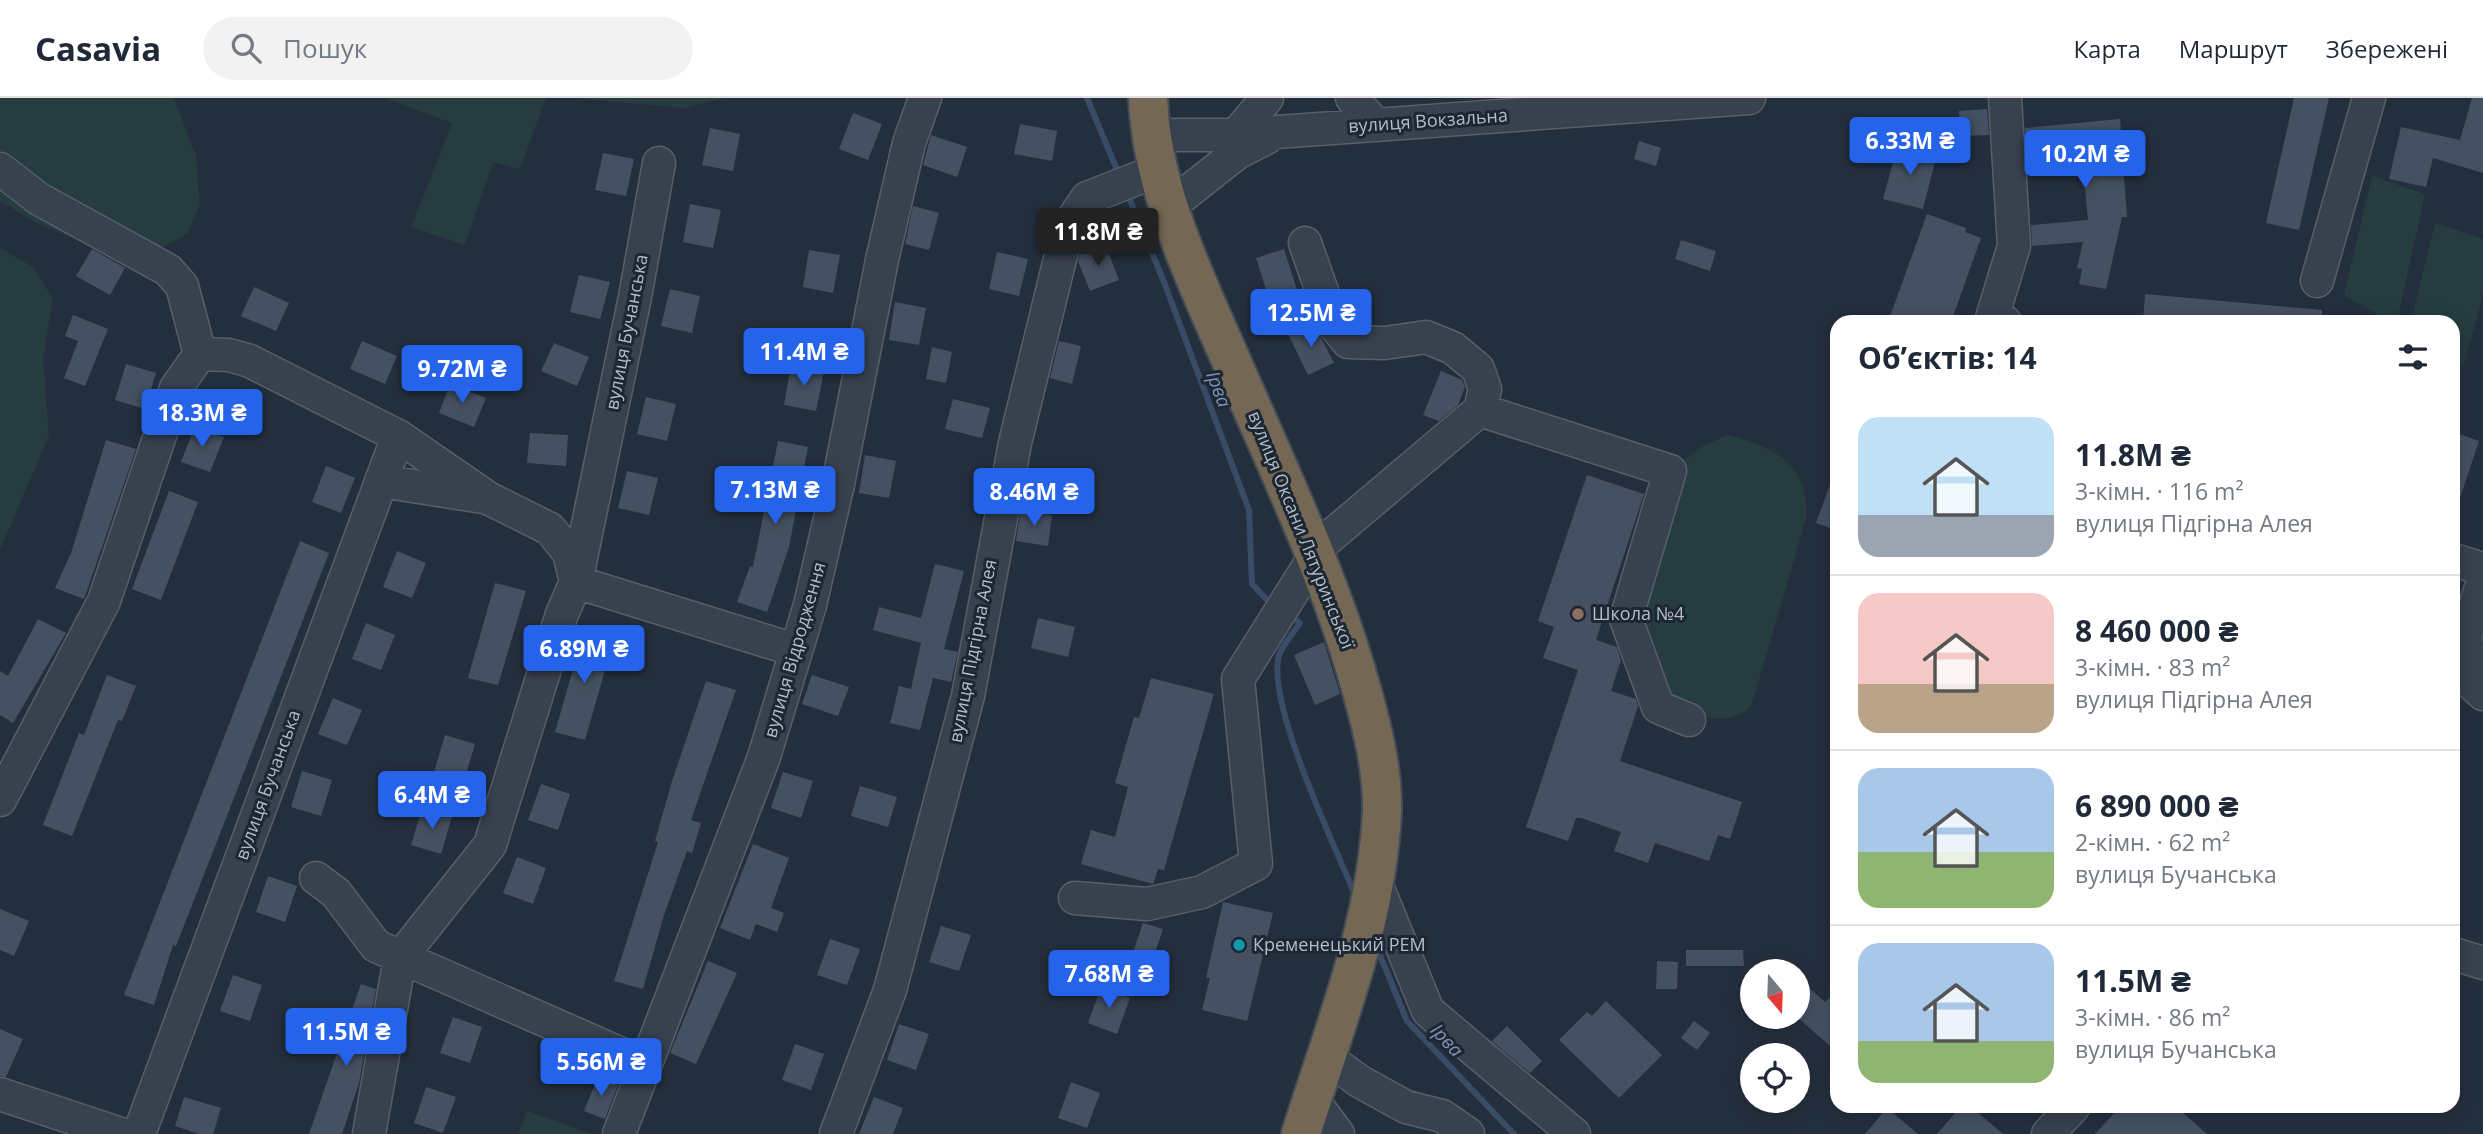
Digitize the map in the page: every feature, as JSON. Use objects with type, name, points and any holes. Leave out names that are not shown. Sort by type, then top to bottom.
[{"type":"highway","name":"вулиця Оксани Лятуринської","points":[[1152,134],[1184,252],[1344,626],[1374,735],[1382,809],[1375,881],[1357,962],[1306,1117]]},
{"type":"street","name":"вулиця Відродження","points":[[620,1134],[644,1064],[750,794],[810,605],[835,498],[882,260],[909,143],[925,98]]},
{"type":"street","points":[[1236,135],[1267,98]]},
{"type":"street","points":[[1352,98],[1376,125]]},
{"type":"street","name":"вулиця Вокзальна","points":[[1152,134],[1236,135],[1748,98]]},
{"type":"street","points":[[1993,315],[2014,246],[2005,98]]},
{"type":"street","points":[[2316,281],[2368,98]]},
{"type":"street","points":[[1170,206],[1237,153],[1278,132]]},
{"type":"street","name":"вулиця Підгірна Алея","points":[[835,1134],[890,990],[968,696],[1015,443],[1068,226],[1087,198],[1152,134]]},
{"type":"street","name":"вулиця Бучанська","points":[[369,1134],[400,958],[490,845],[562,614],[576,582],[635,297],[659,163]]},
{"type":"street","points":[[0,169],[39,199],[168,270],[182,286],[200,354]]},
{"type":"street","points":[[1075,898],[1147,904],[1202,892],[1256,864],[1238,679],[1313,550],[1480,410],[1485,389],[1478,369],[1453,348],[1426,337],[1385,343],[1348,342],[1334,325],[1304,243]]},
{"type":"street","points":[[200,354],[229,355],[250,361],[398,436],[488,498],[550,529],[569,552],[576,582],[795,650]]},
{"type":"street","points":[[0,800],[104,601],[176,388],[200,354]]},
{"type":"street","points":[[1480,410],[1670,471],[1626,619],[1658,707],[1689,720]]},
{"type":"street","name":"вулиця Бучанська","points":[[139,1134],[398,436]]},
{"type":"street","points":[[381,481],[488,498]]},
{"type":"street","points":[[2460,562],[2483,569]]},
{"type":"street","points":[[2469,694],[2466,635],[2483,581]]},
{"type":"street","points":[[316,878],[336,893],[376,946],[644,1064]]},
{"type":"street","points":[[1375,881],[1428,1011],[1574,1134]]},
{"type":"street","points":[[2460,956],[2483,963]]},
{"type":"street","points":[[1325,1056],[1359,1081],[1406,1107],[1442,1116],[1468,1134]]},
{"type":"street","points":[[0,1094],[121,1134]]},
{"type":"street","points":[[2048,1134],[2068,1113]]},
{"type":"street","points":[[1306,1117],[1338,1134]]},
{"type":"green space","points":[[0,98],[174,98],[196,156],[200,204],[188,233],[162,248],[68,236],[36,223],[0,201]]},
{"type":"green space","points":[[384,98],[546,98],[520,169],[493,162],[465,245],[411,227],[452,123]]},
{"type":"green space","points":[[573,98],[726,98],[685,108]]},
{"type":"green space","points":[[2372,176],[2425,194],[2399,315],[2378,315],[2344,295]]},
{"type":"green space","points":[[2435,223],[2483,239],[2483,294],[2463,368],[2460,366],[2460,315],[2413,315]]},
{"type":"green space","points":[[0,248],[33,267],[53,299],[43,358],[49,436],[0,550]]},
{"type":"green space","points":[[1728,435],[1760,445],[1786,461],[1796,472],[1802,485],[1806,500],[1806,519],[1751,707],[1729,718],[1718,719],[1697,714],[1663,700],[1635,619],[1683,461],[1703,446]]},
{"type":"green space","points":[[527,1111],[592,1134],[518,1134]]},
{"type":"building","points":[[2294,98],[2329,98],[2299,230],[2266,223]]},
{"type":"building","points":[[2472,98],[2483,98],[2483,173],[2433,158],[2426,187],[2389,179],[2401,127],[2460,140]]},
{"type":"building","points":[[1987,109],[1989,135],[1960,136],[1959,111]]},
{"type":"building","points":[[853,113],[882,124],[868,160],[839,149]]},
{"type":"building","points":[[2120,119],[2127,217],[2122,217],[2106,289],[2079,284],[2082,269],[2077,268],[2083,242],[2032,246],[2031,225],[2088,220],[2083,165],[2028,170],[2025,128]]},
{"type":"building","points":[[1020,124],[1057,131],[1052,161],[1014,154]]},
{"type":"building","points":[[710,128],[740,134],[733,171],[702,165]]},
{"type":"building","points":[[931,135],[967,147],[957,177],[923,165]]},
{"type":"building","points":[[1639,141],[1661,148],[1656,166],[1634,159]]},
{"type":"building","points":[[1898,144],[1937,154],[1923,209],[1883,199]]},
{"type":"building","points":[[603,153],[634,159],[626,196],[595,190]]},
{"type":"building","points":[[690,204],[721,210],[713,248],[683,242]]},
{"type":"building","points":[[913,206],[939,213],[929,250],[905,244]]},
{"type":"building","points":[[1927,214],[1966,228],[1965,232],[1981,238],[1954,315],[1891,315]]},
{"type":"building","points":[[1681,240],[1716,251],[1710,271],[1675,259]]},
{"type":"building","points":[[1105,244],[1119,280],[1090,291],[1078,261],[1080,254]]},
{"type":"building","points":[[92,249],[125,268],[110,295],[76,276]]},
{"type":"building","points":[[1284,249],[1298,293],[1270,302],[1256,258]]},
{"type":"building","points":[[809,250],[840,255],[833,293],[803,287]]},
{"type":"building","points":[[997,252],[1028,259],[1019,296],[989,289]]},
{"type":"building","points":[[579,275],[610,282],[600,319],[570,312]]},
{"type":"building","points":[[254,287],[289,303],[276,331],[241,316]]},
{"type":"building","points":[[670,289],[700,296],[692,333],[661,326]]},
{"type":"building","points":[[2145,294],[2322,310],[2322,315],[2144,315]]},
{"type":"building","points":[[895,302],[926,308],[919,345],[889,340]]},
{"type":"building","points":[[73,315],[108,329],[85,386],[64,378],[78,341],[65,336]]},
{"type":"building","points":[[1313,322],[1334,363],[1308,375],[1288,334]]},
{"type":"building","points":[[362,341],[397,356],[385,384],[350,369]]},
{"type":"building","points":[[1059,341],[1081,346],[1072,384],[1050,378]]},
{"type":"building","points":[[554,343],[589,357],[577,386],[541,371]]},
{"type":"building","points":[[932,347],[952,352],[946,383],[926,379]]},
{"type":"building","points":[[126,364],[156,373],[145,409],[115,400]]},
{"type":"building","points":[[791,365],[824,371],[816,411],[784,405]]},
{"type":"building","points":[[1441,371],[1462,380],[1465,387],[1458,405],[1439,421],[1423,415]]},
{"type":"building","points":[[450,384],[486,398],[474,427],[439,413]]},
{"type":"building","points":[[646,397],[676,404],[667,441],[637,434]]},
{"type":"building","points":[[953,399],[990,408],[982,438],[945,429]]},
{"type":"building","points":[[195,426],[224,437],[210,472],[181,462]]},
{"type":"building","points":[[530,433],[568,435],[566,466],[527,463]]},
{"type":"building","points":[[2460,434],[2479,441],[2460,498]]},
{"type":"building","points":[[106,440],[136,449],[84,599],[55,588],[71,553]]},
{"type":"building","points":[[778,441],[808,447],[789,547],[767,612],[737,602],[750,566],[753,567]]},
{"type":"building","points":[[865,455],[896,461],[889,498],[859,493]]},
{"type":"building","points":[[326,466],[355,478],[341,513],[312,502]]},
{"type":"building","points":[[627,471],[658,478],[649,515],[618,508]]},
{"type":"building","points":[[1587,475],[1644,494],[1596,640],[1617,647],[1621,660],[1611,691],[1636,699],[1638,706],[1620,761],[1742,802],[1730,839],[1718,835],[1709,861],[1655,843],[1648,863],[1614,851],[1621,832],[1581,818],[1576,818],[1568,841],[1526,827],[1578,670],[1543,658],[1554,627],[1538,621]]},
{"type":"building","points":[[1830,485],[1830,528],[1816,523]]},
{"type":"building","points":[[169,491],[198,502],[161,600],[132,589]]},
{"type":"building","points":[[1021,510],[1052,515],[1048,546],[1016,541]]},
{"type":"building","points":[[300,541],[329,553],[176,946],[173,945],[154,1005],[124,995]]},
{"type":"building","points":[[397,551],[426,563],[412,598],[383,587]]},
{"type":"building","points":[[935,564],[964,571],[944,649],[958,652],[951,682],[933,678],[920,730],[890,723],[899,686],[911,689],[921,643],[873,630],[879,607],[921,618]]},
{"type":"building","points":[[495,583],[526,591],[498,685],[468,678]]},
{"type":"building","points":[[1038,618],[1075,627],[1068,657],[1031,648]]},
{"type":"building","points":[[38,619],[66,633],[13,723],[0,715],[0,671],[8,676]]},
{"type":"building","points":[[366,623],[395,635],[381,670],[352,659]]},
{"type":"building","points":[[584,631],[614,639],[585,740],[555,732]]},
{"type":"building","points":[[1324,642],[1340,694],[1315,705],[1294,655]]},
{"type":"building","points":[[107,675],[136,686],[122,721],[118,720],[72,836],[43,825],[79,733],[84,735]]},
{"type":"building","points":[[812,675],[849,687],[838,716],[802,704]]},
{"type":"building","points":[[1151,678],[1214,694],[1164,870],[1158,869],[1153,884],[1081,864],[1091,830],[1115,837],[1128,787],[1115,783],[1134,717],[1139,718]]},
{"type":"building","points":[[706,681],[736,690],[691,820],[701,823],[692,853],[687,851],[664,915],[643,989],[614,981],[658,842],[655,841],[672,781]]},
{"type":"building","points":[[333,698],[362,710],[347,745],[318,734]]},
{"type":"building","points":[[445,735],[475,744],[464,781],[434,772]]},
{"type":"building","points":[[302,771],[332,780],[321,816],[291,807]]},
{"type":"building","points":[[783,772],[813,781],[801,818],[771,808]]},
{"type":"building","points":[[541,784],[570,794],[558,830],[528,820]]},
{"type":"building","points":[[860,786],[897,797],[888,827],[851,816]]},
{"type":"building","points":[[422,809],[452,817],[441,854],[411,845]]},
{"type":"building","points":[[753,844],[789,858],[771,908],[784,913],[777,932],[756,924],[750,940],[720,928]]},
{"type":"building","points":[[517,857],[546,868],[533,904],[503,893]]},
{"type":"building","points":[[268,876],[297,886],[285,922],[256,912]]},
{"type":"building","name":"Кременецький РЕМ","points":[[1223,902],[1273,913],[1247,1021],[1202,1010],[1210,978],[1206,978]]},
{"type":"building","points":[[0,909],[29,921],[14,956],[0,950]]},
{"type":"building","points":[[1143,923],[1163,929],[1149,971],[1129,964]]},
{"type":"building","points":[[941,926],[971,935],[959,971],[929,962]]},
{"type":"building","points":[[830,939],[860,949],[847,985],[817,975]]},
{"type":"building","points":[[1686,950],[1743,950],[1744,959],[1740,959],[1740,966],[1686,966]]},
{"type":"building","points":[[708,961],[737,973],[696,1064],[670,1053]]},
{"type":"building","points":[[1657,961],[1678,962],[1677,989],[1656,989]]},
{"type":"building","points":[[233,975],[262,985],[250,1021],[220,1011]]},
{"type":"building","points":[[361,984],[376,989],[359,1083],[342,1134],[309,1134]]},
{"type":"building","points":[[1101,987],[1130,998],[1117,1034],[1088,1023]]},
{"type":"building","points":[[1810,989],[1825,1002],[1830,997],[1830,1046],[1810,1028]]},
{"type":"building","points":[[1606,1001],[1662,1055],[1619,1098],[1559,1040],[1587,1012],[1592,1016]]},
{"type":"building","points":[[453,1017],[482,1027],[470,1063],[440,1053]]},
{"type":"building","points":[[1694,1021],[1710,1033],[1697,1050],[1681,1038]]},
{"type":"building","points":[[899,1024],[929,1034],[916,1070],[887,1060]]},
{"type":"building","points":[[1507,1026],[1542,1061],[1530,1073],[1492,1041]]},
{"type":"building","points":[[0,1029],[23,1039],[6,1077],[0,1076]]},
{"type":"building","points":[[795,1044],[824,1054],[811,1090],[782,1080]]},
{"type":"building","points":[[598,1077],[618,1085],[605,1119],[584,1111]]},
{"type":"building","points":[[1071,1082],[1100,1093],[1087,1128],[1058,1118]]},
{"type":"building","points":[[426,1087],[456,1097],[443,1133],[414,1123]]},
{"type":"building","points":[[184,1097],[221,1108],[213,1134],[199,1134],[175,1126]]},
{"type":"building","points":[[874,1097],[903,1108],[893,1134],[859,1134]]},
{"type":"building","points":[[1883,1113],[1893,1113],[1918,1134],[1865,1134]]},
{"type":"building","points":[[1955,1113],[1978,1113],[2003,1134],[1937,1134]]},
{"type":"building","points":[[2114,1113],[2183,1113],[2207,1134],[2095,1134]]},
{"type":"waterway","name":"Ірва","points":[[1087,98],[1120,177]]},
{"type":"waterway","name":"Ірва","points":[[1127,193],[1164,282],[1249,510],[1252,584],[1267,600]]},
{"type":"waterway","name":"Ірва","points":[[1296,620],[1300,623],[1278,660],[1278,683],[1284,711],[1319,812],[1355,895]]},
{"type":"waterway","name":"Ірва","points":[[1379,953],[1407,1021],[1514,1134]]},
{"type":"place","name":"Школа №4","points":[[1578,614]]},
{"type":"place","name":"Кременецький РЕМ","points":[[1239,945]]}]
